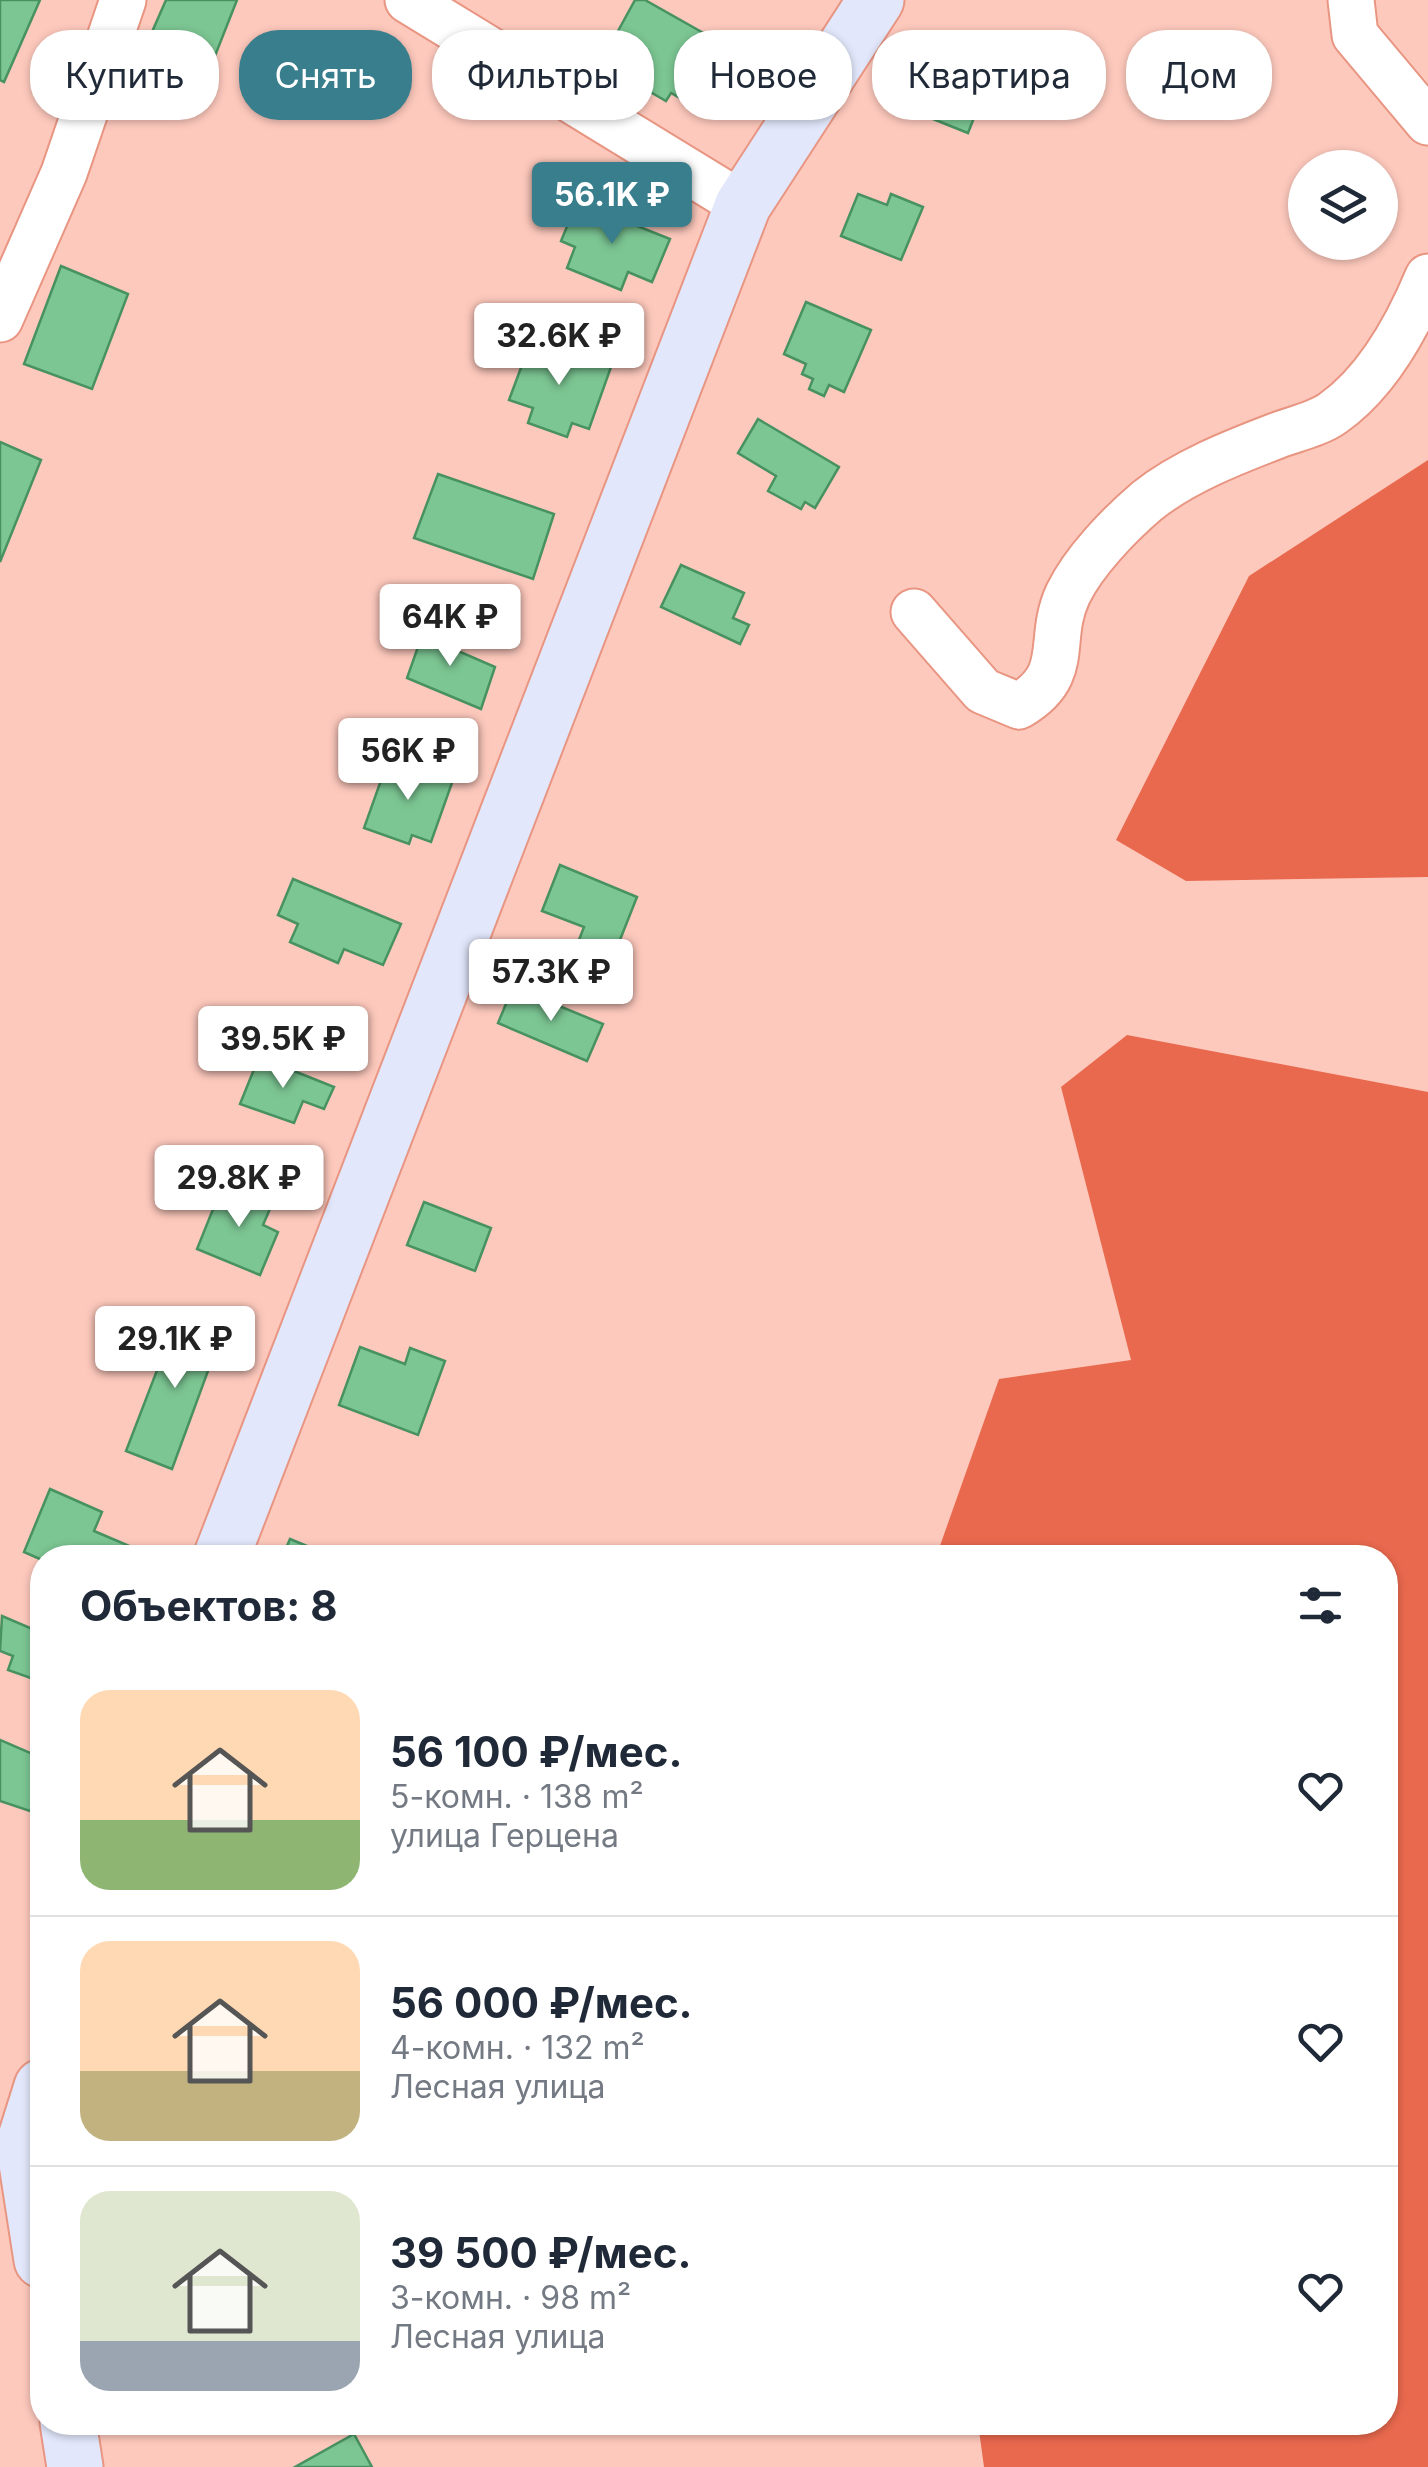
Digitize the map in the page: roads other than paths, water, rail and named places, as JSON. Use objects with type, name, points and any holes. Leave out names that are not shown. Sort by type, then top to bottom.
[{"type":"street","points":[[0,319],[64,174],[123,0]]},
{"type":"street","points":[[408,0],[743,205]]},
{"type":"street","points":[[226,1545],[743,205],[876,0]]},
{"type":"street","points":[[1350,0],[1355,35],[1428,122]]},
{"type":"street","points":[[914,612],[984,691],[1020,706],[1044,692],[1056,666],[1058,633],[1068,595],[1095,556],[1148,500],[1232,452],[1331,415],[1374,370],[1412,316],[1428,277]]},
{"type":"street","points":[[30,2125],[24,2144],[30,2183]]},
{"type":"street","points":[[70,2435],[76,2467]]}]
